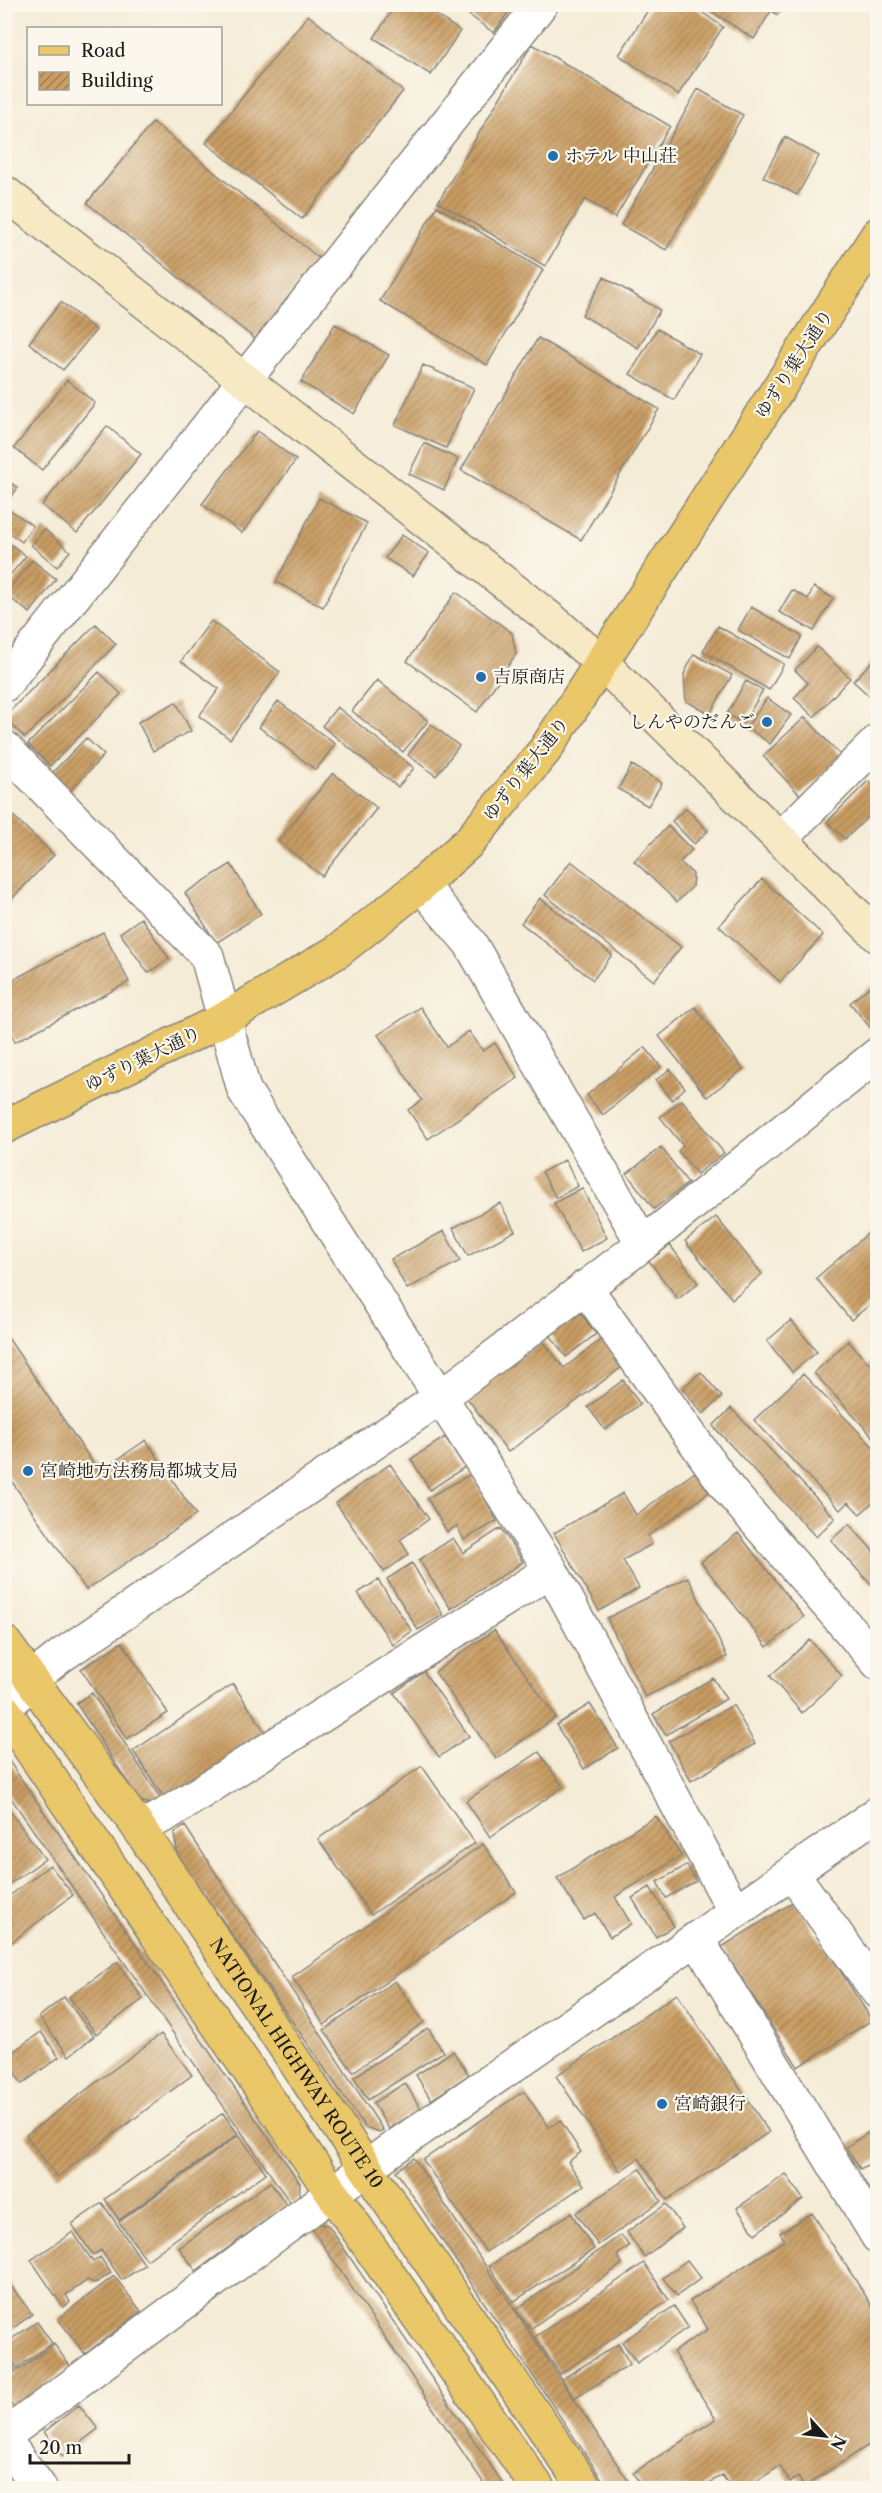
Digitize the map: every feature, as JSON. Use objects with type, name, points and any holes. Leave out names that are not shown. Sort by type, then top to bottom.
[{"type":"main road","name":"ゆずり葉大通り","points":[[4,1127],[224,1019],[338,951],[421,885],[469,842],[511,794],[545,750],[878,234]]},
{"type":"main road","name":"NATIONAL HIGHWAY ROUTE 10","points":[[4,1642],[139,1828],[366,2168],[585,2488]]},
{"type":"main road","points":[[5,1711],[332,2193],[538,2488]]},
{"type":"street","points":[[4,685],[541,4]]},
{"type":"street","points":[[4,192],[552,620],[602,663],[878,936]]},
{"type":"street","points":[[781,838],[878,741]]},
{"type":"street","points":[[4,747],[207,956],[244,1090],[551,1570],[735,1912]]},
{"type":"street","points":[[421,885],[470,943],[643,1244]]},
{"type":"street","points":[[5,1711],[30,1680],[62,1655],[441,1397],[643,1244],[878,1054]]},
{"type":"street","points":[[585,1287],[729,1490],[878,1664]]},
{"type":"street","points":[[139,1828],[165,1815],[551,1570]]},
{"type":"street","points":[[40,2488],[4,2438],[366,2168],[878,1813]]},
{"type":"street","points":[[792,1873],[878,1992]]},
{"type":"street","points":[[697,1939],[878,2237]]},
{"type":"building","points":[[396,4],[420,4],[460,31],[431,75],[374,38]]},
{"type":"building","points":[[454,4],[514,4],[494,33]]},
{"type":"building","points":[[652,4],[690,4],[723,27],[678,95],[619,55]]},
{"type":"building","points":[[700,4],[760,4],[771,11],[754,39]]},
{"type":"building","points":[[764,4],[786,4],[777,15]]},
{"type":"building","points":[[308,15],[403,91],[302,219],[206,143]]},
{"type":"building","points":[[532,44],[670,126],[615,218],[585,199],[545,266],[438,202]]},
{"type":"building","points":[[698,89],[743,115],[666,250],[621,225]]},
{"type":"building","points":[[153,122],[320,259],[255,339],[87,203]]},
{"type":"building","points":[[785,137],[819,156],[797,195],[763,177]]},
{"type":"building","points":[[437,206],[543,270],[487,365],[380,301]]},
{"type":"building","points":[[604,277],[660,310],[638,348],[582,315]]},
{"type":"building","points":[[61,302],[96,330],[63,370],[29,343]]},
{"type":"building","points":[[335,324],[389,355],[354,414],[301,382]]},
{"type":"building","points":[[657,329],[700,354],[674,400],[630,374]]},
{"type":"building","points":[[538,338],[659,409],[581,540],[461,470]]},
{"type":"building","points":[[423,365],[474,388],[446,448],[395,425]]},
{"type":"building","points":[[67,380],[95,403],[42,470],[14,448]]},
{"type":"building","points":[[107,426],[141,454],[77,533],[42,505]]},
{"type":"building","points":[[257,431],[296,460],[242,533],[202,504]]},
{"type":"building","points":[[424,443],[458,459],[444,490],[409,474]]},
{"type":"building","points":[[4,478],[18,488],[4,505]]},
{"type":"building","points":[[319,498],[367,523],[323,607],[276,582]]},
{"type":"building","points":[[6,507],[33,526],[22,542],[4,529]]},
{"type":"building","points":[[44,529],[70,551],[57,567],[31,545]]},
{"type":"building","points":[[402,535],[429,553],[413,576],[385,558]]},
{"type":"building","points":[[4,539],[26,556],[11,574],[4,568]]},
{"type":"building","points":[[32,560],[56,579],[30,613],[5,594]]},
{"type":"building","points":[[814,587],[833,598],[814,631],[779,612],[792,590],[808,599]]},
{"type":"building","points":[[456,592],[512,633],[516,654],[477,712],[407,661]]},
{"type":"building","points":[[751,607],[802,636],[790,659],[738,630]]},
{"type":"building","points":[[211,621],[280,672],[230,739],[199,716],[219,689],[181,661]]},
{"type":"building","points":[[96,624],[116,644],[25,738],[4,717]]},
{"type":"building","points":[[718,626],[784,664],[769,690],[703,651]]},
{"type":"building","points":[[817,647],[850,678],[814,717],[794,698],[808,683],[795,670]]},
{"type":"building","points":[[694,654],[732,675],[710,714],[686,701],[684,674]]},
{"type":"building","points":[[878,655],[878,704],[853,681]]},
{"type":"building","points":[[99,672],[121,694],[50,766],[28,744]]},
{"type":"building","points":[[377,680],[428,721],[403,752],[352,711]]},
{"type":"building","points":[[746,681],[763,690],[743,724],[727,714]]},
{"type":"building","points":[[767,698],[791,715],[770,744],[747,727]]},
{"type":"building","points":[[278,701],[335,744],[316,770],[259,727]]},
{"type":"building","points":[[176,702],[191,731],[153,751],[138,722]]},
{"type":"building","points":[[337,707],[414,768],[398,787],[322,726]]},
{"type":"building","points":[[805,717],[842,757],[800,795],[763,756]]},
{"type":"building","points":[[431,724],[459,746],[436,776],[408,755]]},
{"type":"building","points":[[86,738],[104,755],[68,793],[50,775]]},
{"type":"building","points":[[632,765],[662,783],[648,806],[618,789]]},
{"type":"building","points":[[333,773],[377,808],[322,876],[278,841]]},
{"type":"building","points":[[868,781],[878,790],[878,822],[870,815],[845,839],[827,822]]},
{"type":"building","points":[[4,807],[54,855],[4,907]]},
{"type":"building","points":[[686,808],[708,831],[694,844],[672,821]]},
{"type":"building","points":[[668,826],[692,850],[680,862],[693,874],[692,887],[677,902],[634,861]]},
{"type":"building","points":[[571,861],[681,947],[654,981],[545,895]]},
{"type":"building","points":[[231,864],[261,914],[216,943],[185,893]]},
{"type":"building","points":[[762,879],[823,935],[780,982],[719,926]]},
{"type":"building","points":[[540,898],[612,955],[593,980],[521,923]]},
{"type":"building","points":[[141,918],[169,958],[148,973],[120,933]]},
{"type":"building","points":[[103,932],[129,982],[15,1042],[5,1022],[5,984]]},
{"type":"building","points":[[870,986],[878,994],[878,1028],[873,1031],[850,1003]]},
{"type":"building","points":[[420,1007],[447,1047],[469,1031],[483,1051],[495,1043],[518,1078],[428,1139],[408,1110],[422,1100],[378,1035]]},
{"type":"building","points":[[695,1007],[743,1069],[707,1097],[659,1036]]},
{"type":"building","points":[[645,1047],[661,1067],[603,1115],[587,1095]]},
{"type":"building","points":[[670,1069],[685,1088],[672,1100],[656,1080]]},
{"type":"building","points":[[682,1100],[724,1153],[697,1174],[678,1151],[683,1146],[660,1117]]},
{"type":"building","points":[[661,1147],[688,1183],[654,1209],[627,1174]]},
{"type":"building","points":[[565,1160],[578,1186],[556,1198],[542,1172]]},
{"type":"building","points":[[582,1188],[607,1238],[581,1252],[554,1203]]},
{"type":"building","points":[[500,1203],[515,1231],[468,1256],[453,1228]]},
{"type":"building","points":[[716,1217],[762,1274],[732,1299],[685,1241]]},
{"type":"building","points":[[873,1229],[878,1234],[878,1298],[851,1320],[816,1278]]},
{"type":"building","points":[[444,1231],[460,1261],[407,1289],[391,1259]]},
{"type":"building","points":[[670,1245],[698,1283],[678,1299],[649,1261]]},
{"type":"building","points":[[580,1312],[596,1334],[566,1357],[550,1335]]},
{"type":"building","points":[[791,1320],[817,1352],[792,1372],[767,1341]]},
{"type":"building","points":[[4,1332],[99,1472],[146,1440],[196,1515],[86,1590],[4,1470]]},
{"type":"building","points":[[602,1339],[623,1366],[508,1452],[467,1398],[543,1341],[564,1368]]},
{"type":"building","points":[[848,1341],[869,1364],[878,1356],[878,1442],[814,1373]]},
{"type":"building","points":[[701,1372],[722,1397],[703,1414],[682,1388]]},
{"type":"building","points":[[803,1374],[878,1452],[878,1498],[860,1514],[848,1502],[840,1510],[754,1420]]},
{"type":"building","points":[[623,1380],[640,1404],[605,1430],[588,1407]]},
{"type":"building","points":[[731,1408],[835,1518],[816,1537],[713,1426]]},
{"type":"building","points":[[445,1437],[465,1467],[430,1490],[411,1459]]},
{"type":"building","points":[[390,1464],[429,1519],[400,1540],[409,1554],[384,1572],[336,1503]]},
{"type":"building","points":[[695,1472],[709,1492],[648,1536],[652,1544],[623,1560],[639,1588],[599,1611],[554,1533],[623,1493],[636,1515]]},
{"type":"building","points":[[471,1474],[497,1521],[464,1540],[457,1526],[447,1532],[427,1498]]},
{"type":"building","points":[[849,1524],[878,1556],[878,1579],[871,1585],[831,1540]]},
{"type":"building","points":[[501,1528],[523,1562],[451,1609],[419,1560],[453,1538],[463,1553]]},
{"type":"building","points":[[738,1533],[804,1617],[767,1647],[701,1562]]},
{"type":"building","points":[[412,1563],[443,1615],[418,1630],[387,1579]]},
{"type":"building","points":[[688,1577],[727,1657],[645,1697],[607,1618]]},
{"type":"building","points":[[378,1580],[412,1631],[393,1645],[358,1593]]},
{"type":"building","points":[[494,1630],[556,1717],[496,1759],[435,1672]]},
{"type":"building","points":[[810,1640],[842,1676],[802,1713],[770,1676]]},
{"type":"building","points":[[122,1642],[168,1713],[127,1739],[81,1669]]},
{"type":"building","points":[[424,1672],[469,1736],[439,1757],[394,1693]]},
{"type":"building","points":[[713,1678],[726,1699],[666,1735],[653,1714]]},
{"type":"building","points":[[233,1684],[268,1736],[168,1804],[133,1751]]},
{"type":"building","points":[[92,1693],[165,1805],[162,1807],[140,1801],[76,1703]]},
{"type":"building","points":[[590,1704],[618,1748],[584,1769],[556,1725]]},
{"type":"building","points":[[733,1705],[755,1744],[691,1781],[669,1741]]},
{"type":"building","points":[[539,1752],[563,1787],[490,1837],[466,1801]]},
{"type":"building","points":[[4,1754],[300,2183],[299,2198],[291,2204],[4,1788]]},
{"type":"building","points":[[422,1766],[475,1843],[371,1915],[318,1839]]},
{"type":"building","points":[[4,1803],[45,1859],[4,1888]]},
{"type":"building","points":[[656,1816],[681,1856],[615,1897],[631,1924],[610,1937],[595,1913],[584,1920],[557,1878]]},
{"type":"building","points":[[185,1826],[383,2130],[379,2132],[365,2127],[178,1856],[174,1833]]},
{"type":"building","points":[[483,1844],[516,1892],[324,2025],[292,1977]]},
{"type":"building","points":[[50,1865],[73,1895],[4,1948],[4,1900]]},
{"type":"building","points":[[687,1865],[696,1881],[666,1898],[657,1882]]},
{"type":"building","points":[[650,1887],[674,1926],[656,1937],[632,1898]]},
{"type":"building","points":[[795,1901],[872,2020],[798,2067],[722,1947]]},
{"type":"building","points":[[117,1962],[143,1999],[96,2034],[69,1997]]},
{"type":"building","points":[[395,1981],[424,2022],[353,2072],[324,2030]]},
{"type":"building","name":"宮崎銀行","points":[[677,1994],[769,2132],[667,2200],[639,2158],[620,2171],[556,2076]]},
{"type":"building","points":[[64,1997],[94,2036],[69,2056],[39,2017]]},
{"type":"building","points":[[428,2028],[443,2052],[368,2100],[354,2077]]},
{"type":"building","points":[[41,2032],[59,2057],[22,2084],[4,2058]]},
{"type":"building","points":[[161,2034],[192,2075],[57,2177],[26,2135]]},
{"type":"building","points":[[453,2051],[469,2075],[431,2100],[416,2075]]},
{"type":"building","points":[[405,2083],[421,2109],[389,2129],[373,2103]]},
{"type":"building","points":[[524,2091],[549,2128],[560,2120],[581,2152],[568,2162],[584,2185],[486,2252],[423,2160]]},
{"type":"building","points":[[223,2113],[238,2134],[119,2220],[105,2199]]},
{"type":"building","points":[[878,2126],[878,2159],[860,2169],[846,2147]]},
{"type":"building","points":[[239,2135],[266,2173],[147,2260],[119,2222]]},
{"type":"building","points":[[414,2158],[633,2488],[608,2488],[396,2171]]},
{"type":"building","points":[[640,2169],[661,2201],[598,2245],[576,2213]]},
{"type":"building","points":[[786,2174],[803,2199],[755,2234],[737,2208]]},
{"type":"building","points":[[270,2182],[287,2205],[196,2271],[179,2248]]},
{"type":"building","points":[[102,2203],[145,2265],[122,2280],[101,2250],[93,2255],[72,2224]]},
{"type":"building","points":[[666,2204],[683,2228],[644,2257],[627,2232]]},
{"type":"building","points":[[571,2213],[594,2249],[513,2302],[489,2266]]},
{"type":"building","points":[[812,2213],[878,2315],[878,2439],[804,2487],[798,2477],[790,2482],[780,2466],[755,2482],[759,2488],[731,2488],[722,2475],[701,2488],[643,2488],[633,2473],[716,2419],[673,2352],[708,2329],[690,2301],[785,2240],[780,2233]]},
{"type":"building","points":[[308,2223],[328,2225],[506,2488],[487,2488]]},
{"type":"building","points":[[73,2232],[93,2262],[100,2257],[111,2273],[94,2284],[88,2280],[66,2295],[70,2302],[63,2307],[31,2260]]},
{"type":"building","points":[[621,2235],[629,2246],[617,2255],[622,2264],[530,2329],[516,2310]]},
{"type":"building","points":[[687,2260],[701,2278],[677,2296],[663,2278]]},
{"type":"building","points":[[644,2263],[669,2300],[560,2374],[535,2337]]},
{"type":"building","points":[[114,2276],[141,2311],[85,2354],[58,2319]]},
{"type":"building","points":[[8,2282],[32,2314],[8,2332],[4,2327],[4,2284]]},
{"type":"building","points":[[674,2306],[688,2327],[637,2363],[622,2342]]},
{"type":"building","points":[[37,2322],[52,2343],[17,2368],[4,2350],[4,2344]]},
{"type":"building","points":[[54,2344],[70,2366],[14,2408],[4,2395],[4,2381]]},
{"type":"building","points":[[618,2344],[630,2364],[574,2398],[562,2379]]},
{"type":"building","points":[[4,2356],[15,2369],[4,2378]]},
{"type":"building","points":[[79,2405],[98,2429],[62,2456],[44,2432]]},
{"type":"place","name":"ホテル 中山荘","points":[[553,156]]},
{"type":"place","name":"吉原商店","points":[[481,677]]},
{"type":"place","name":"しんやのだんご","points":[[767,722]]},
{"type":"place","name":"宮崎地方法務局都城支局","points":[[28,1471]]},
{"type":"place","name":"宮崎銀行","points":[[662,2104]]}]
